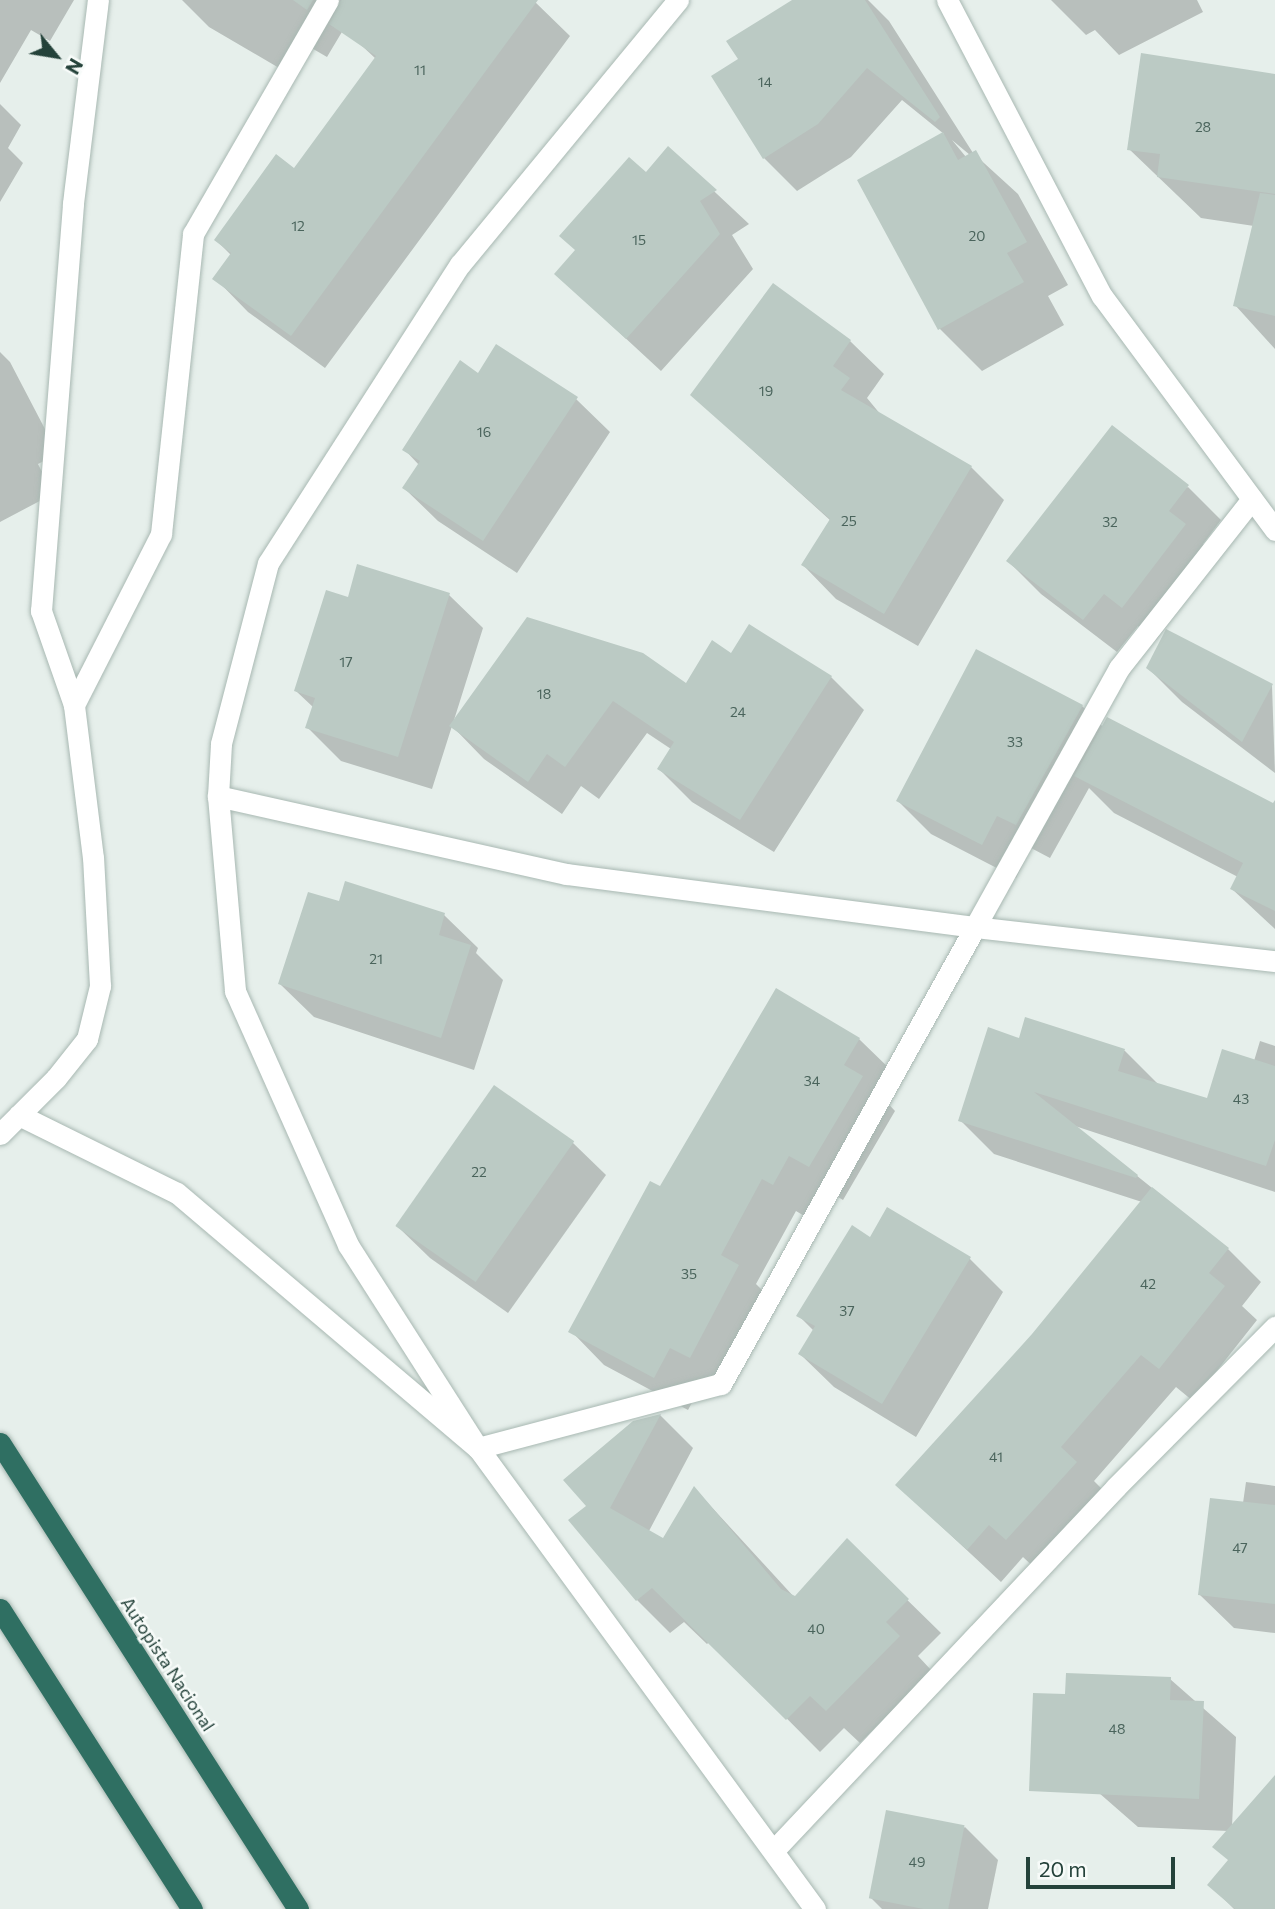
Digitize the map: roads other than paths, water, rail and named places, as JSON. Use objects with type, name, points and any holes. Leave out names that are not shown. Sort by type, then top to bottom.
[{"type":"highway","name":"Autopista Nacional","points":[[0,1443],[298,1909]]},
{"type":"highway","points":[[0,1609],[192,1909]]},
{"type":"street","points":[[0,1134],[87,1039],[100,986],[93,858],[74,705],[41,611],[73,204],[98,0]]},
{"type":"street","points":[[74,705],[162,534],[193,234],[328,0]]},
{"type":"street","points":[[678,0],[460,264],[268,563],[221,744],[218,796],[235,991],[348,1245],[478,1448],[815,1909]]},
{"type":"street","points":[[947,0],[1102,296],[1275,530]]},
{"type":"street","points":[[478,1448],[721,1384],[1119,668],[1252,499]]},
{"type":"street","points":[[218,796],[566,874],[975,927],[1275,961]]},
{"type":"street","points":[[19,1115],[177,1193],[478,1448]]},
{"type":"street","points":[[774,1850],[1116,1487],[1275,1327]]}]
